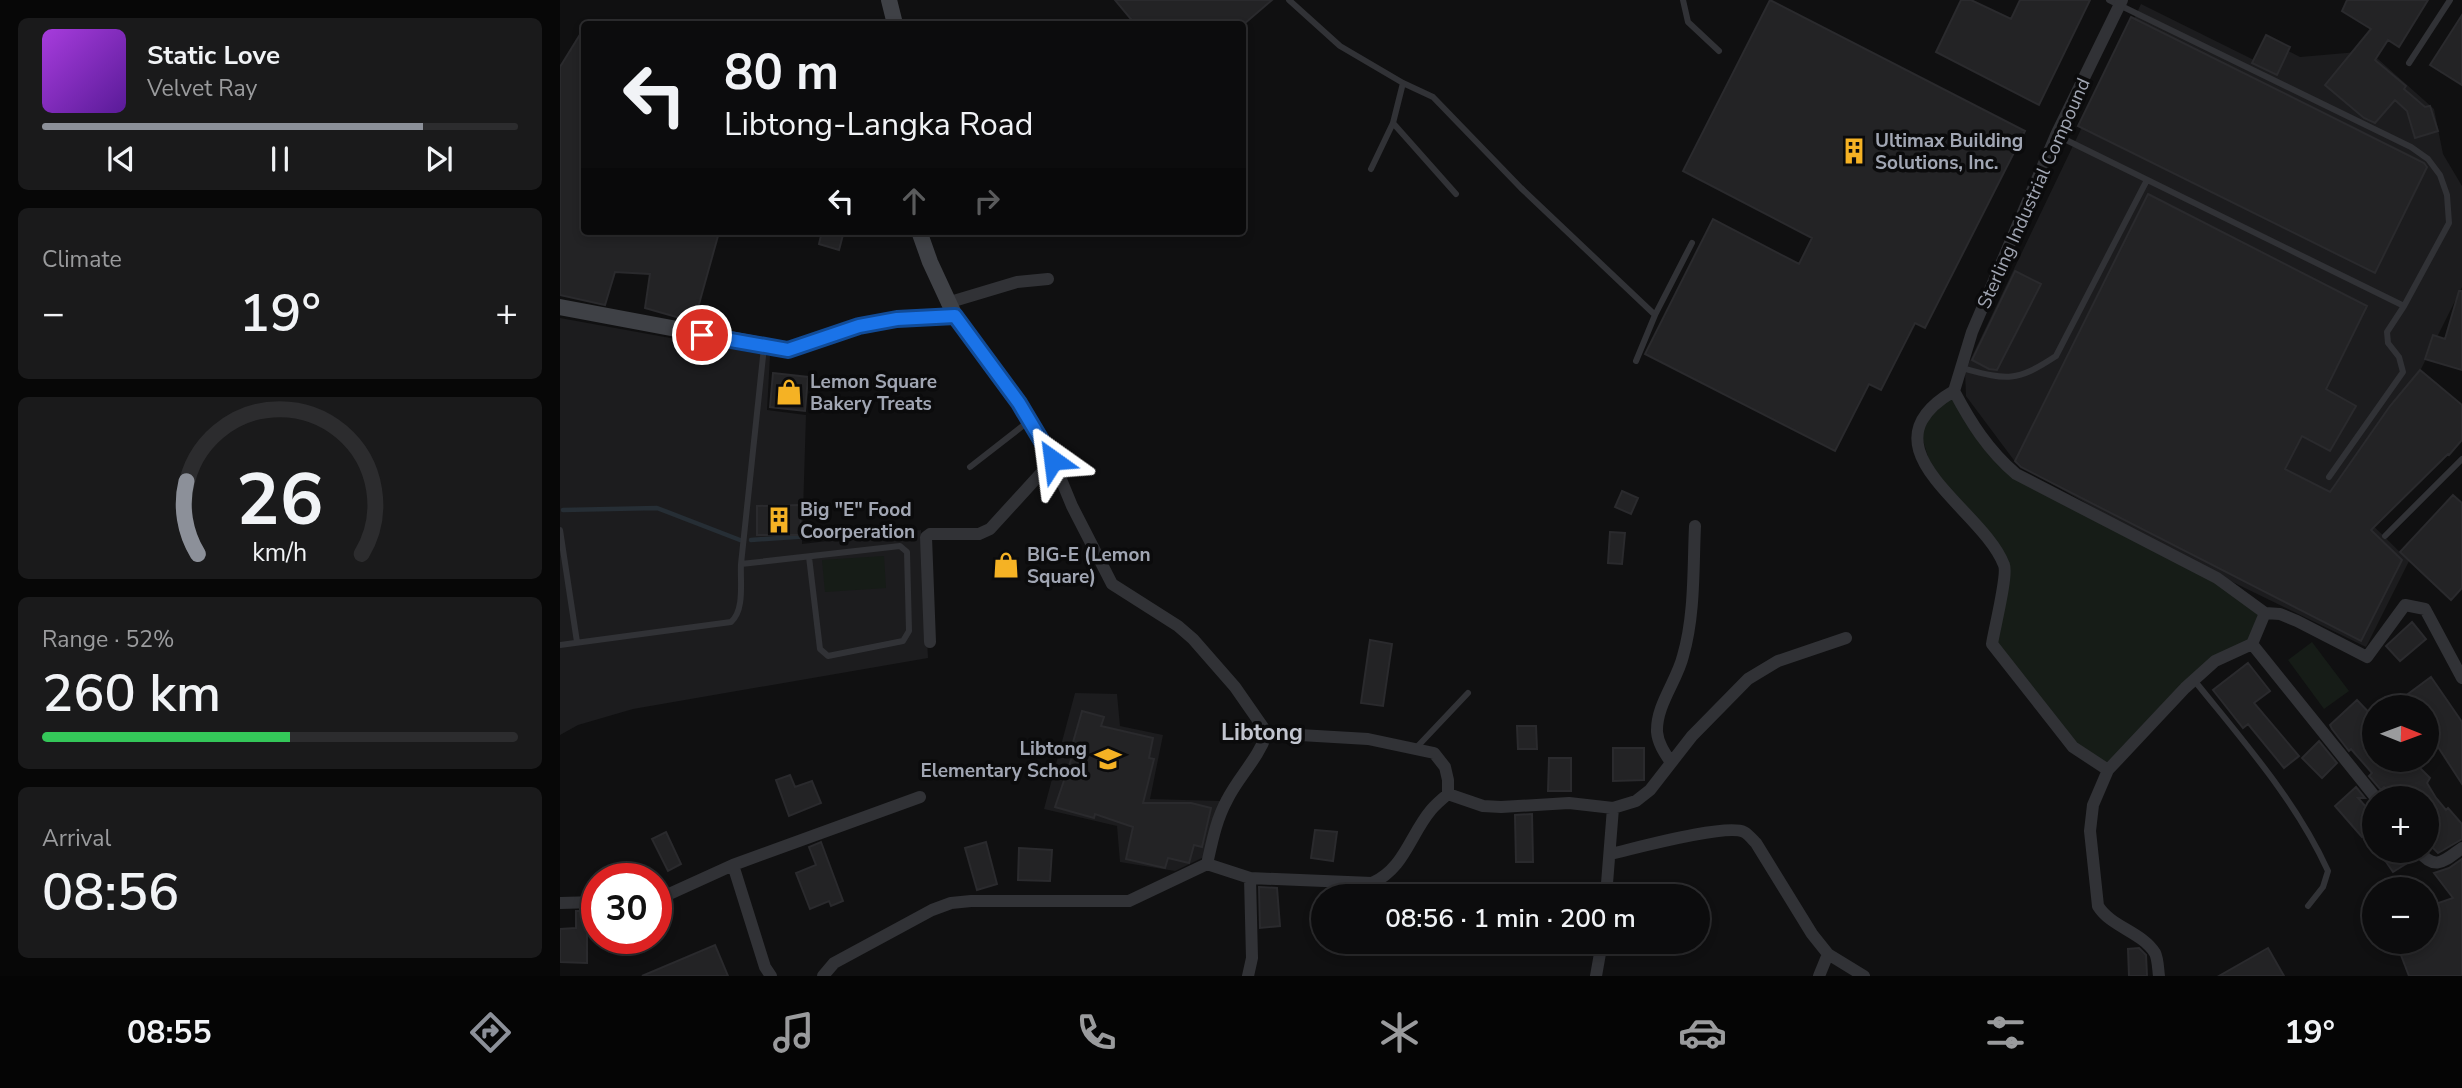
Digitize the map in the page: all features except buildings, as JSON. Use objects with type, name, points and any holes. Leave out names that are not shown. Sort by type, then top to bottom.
[{"type":"main road","points":[[888,0],[894,21]]},
{"type":"main road","points":[[560,307],[788,350],[859,326],[951,309],[921,235]]},
{"type":"street","name":"Sterling Industrial Compound","points":[[1954,391],[1972,332],[2056,135],[2117,2]]},
{"type":"street","points":[[1048,279],[1017,282],[951,309],[1053,460],[1072,506],[1112,584],[1178,626],[1193,639],[1235,687],[1267,733]]},
{"type":"street","points":[[2108,770],[2073,747],[1992,644],[2006,569],[1976,524],[1935,480],[1919,453],[1916,436],[1937,401],[1954,391],[1973,428],[1996,457],[2015,474],[2217,578],[2265,614],[2280,614],[2297,621],[2367,657],[2404,605],[2425,610],[2462,678]]},
{"type":"street","points":[[930,642],[926,537],[930,534],[979,534],[990,529],[1053,460]]},
{"type":"street","points":[[1670,761],[1662,749],[1657,733],[1659,714],[1684,655],[1695,526]]},
{"type":"street","points":[[2159,976],[2155,954],[2146,944],[2103,915],[2098,906],[2090,831],[2093,804],[2108,770],[2215,661],[2252,644],[2265,614]]},
{"type":"street","points":[[1447,794],[1483,806],[1569,803],[1613,808],[1636,801],[1650,790],[1670,761],[1748,679],[1778,661],[1846,638]]},
{"type":"street","points":[[2252,644],[2366,786]]},
{"type":"street","points":[[823,976],[834,963],[849,954],[932,910],[951,903],[1129,901],[1207,864],[1250,878],[1372,883],[1395,869],[1431,810],[1447,794],[1445,767],[1434,753],[1368,739],[1267,733]]},
{"type":"street","points":[[1207,864],[1227,798],[1261,749],[1267,733]]},
{"type":"street","points":[[672,893],[733,865],[920,797]]},
{"type":"street","points":[[1607,884],[1613,808]]},
{"type":"street","points":[[1610,854],[1727,830],[1744,832],[1756,843],[1812,934],[1828,954],[1864,976]]},
{"type":"street","points":[[2439,863],[2462,848]]},
{"type":"street","points":[[733,865],[761,956],[771,976]]},
{"type":"street","points":[[1248,976],[1252,958],[1250,878]]},
{"type":"street","points":[[560,903],[581,902]]},
{"type":"street","points":[[1596,976],[1600,954]]},
{"type":"street","points":[[1819,976],[1828,954]]},
{"type":"lane","points":[[1289,0],[1340,46],[1403,83],[1433,97],[1521,187],[1656,315]]},
{"type":"lane","points":[[1683,0],[1688,22],[1719,51]]},
{"type":"lane","points":[[2409,63],[2450,0]]},
{"type":"lane","points":[[2117,2],[2411,147],[2428,159],[2440,175],[2447,195],[2449,223],[2387,332],[2388,343],[2399,357],[2403,372],[2329,477]]},
{"type":"lane","points":[[1371,169],[1393,123],[1403,83]]},
{"type":"lane","points":[[1393,123],[1456,194]]},
{"type":"lane","points":[[2056,135],[2404,306]]},
{"type":"lane","points":[[1962,368],[2002,378],[2015,378],[2035,370],[2056,356],[2147,180]]},
{"type":"lane","points":[[1636,361],[1692,243]]},
{"type":"lane","points":[[560,645],[731,622],[737,617],[764,346]]},
{"type":"lane","points":[[970,467],[1029,421]]},
{"type":"lane","points":[[2385,536],[2462,458]]},
{"type":"lane","points":[[560,530],[577,642]]},
{"type":"lane","points":[[741,564],[900,547],[907,552],[907,637],[903,641],[828,656],[823,654],[820,649],[809,557]]},
{"type":"lane","points":[[2194,680],[2286,795],[2311,835],[2328,871],[2323,887],[2308,906]]},
{"type":"lane","points":[[1416,748],[1468,693]]},
{"type":"shaded area","points":[[2141,4],[2260,63],[2269,41],[2300,57],[2369,51],[2434,109],[2443,154],[2462,186],[2462,287],[2421,369],[2338,491],[2409,561],[2366,647],[2171,552],[2016,463],[1966,396],[1965,371]]},
{"type":"shaded area","points":[[560,318],[770,356],[767,410],[806,415],[802,544],[921,530],[928,658],[633,709],[578,725],[560,735]]},
{"type":"shaded area","points":[[1954,391],[1996,457],[2216,578],[2265,613],[2252,644],[2215,661],[2108,770],[2073,747],[1992,644],[2005,568],[1935,480],[1919,427]]},
{"type":"shaded area","points":[[884,556],[886,588],[825,592],[822,560]]},
{"type":"shaded area","points":[[2312,642],[2349,691],[2324,709],[2288,660]]},
{"type":"shaded area","name":"Libtong Elementary School","points":[[1075,693],[1117,694],[1120,726],[1163,735],[1150,799],[1220,801],[1204,857],[1175,871],[1120,862],[1117,826],[1044,809]]},
{"type":"waterway","points":[[563,510],[657,508],[740,540]]},
{"type":"waterway","points":[[751,540],[898,530]]},
{"type":"place","name":"Ultimax Building Solutions, Inc.","points":[[1854,151]]},
{"type":"place","name":"Lemon Square Bakery Treats","points":[[789,392]]},
{"type":"place","name":"Big \"E\" Food Coorperation","points":[[779,520]]},
{"type":"place","name":"BIG-E (Lemon Square)","points":[[1006,565]]},
{"type":"place","name":"Libtong Elementary School","points":[[1108,759]]},
{"type":"district","name":"Libtong","points":[[1262,732]]},
{"type":"route","points":[[702,335],[788,350],[859,326],[897,319],[955,316],[1019,403],[1053,460]]}]
